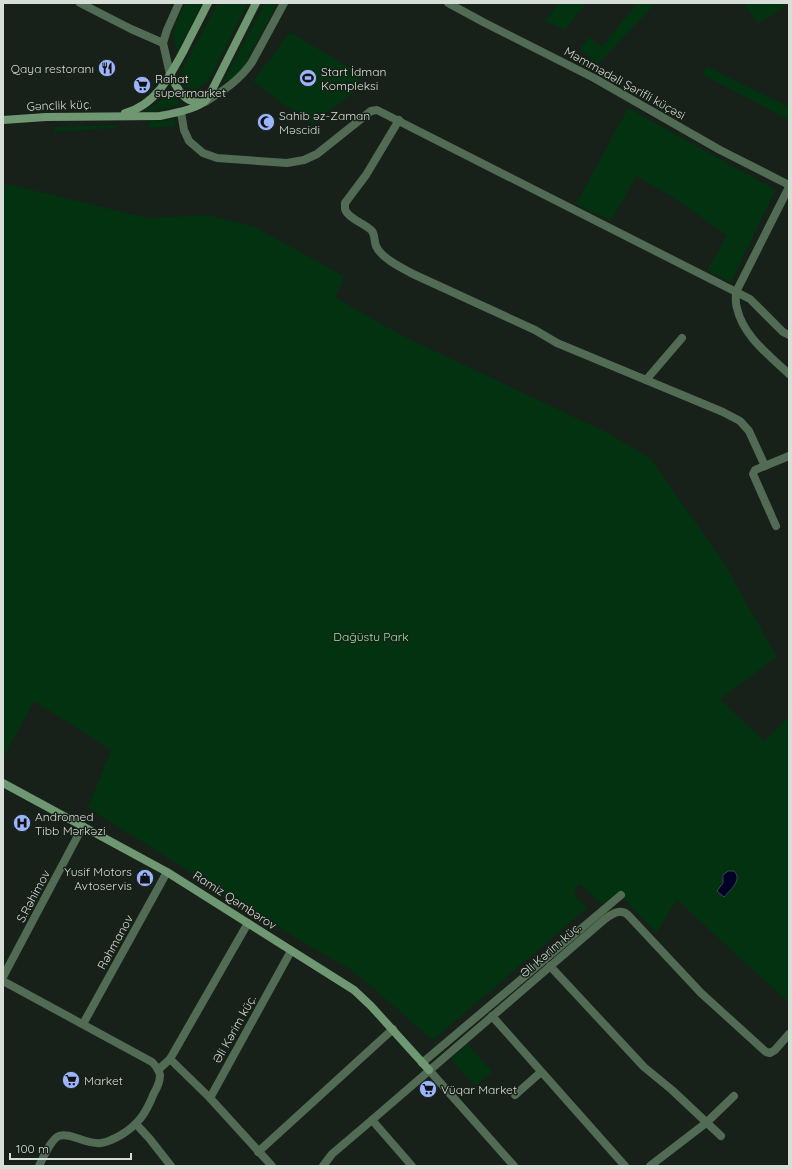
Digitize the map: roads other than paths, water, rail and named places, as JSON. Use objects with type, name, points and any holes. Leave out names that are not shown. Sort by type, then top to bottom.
[{"type":"main road","points":[[116,115],[135,110],[150,100],[159,91],[170,74],[208,3]]},
{"type":"main road","points":[[116,115],[160,116],[181,112],[205,102],[256,3]]},
{"type":"main road","points":[[170,74],[184,97],[195,103],[205,102]]},
{"type":"main road","name":"Gənclik küç.","points":[[3,120],[116,115]]},
{"type":"main road","name":"Ramiz Qəmbərov","points":[[3,783],[167,872],[354,990],[372,1006],[429,1070]]},
{"type":"street","points":[[80,3],[131,29],[163,43]]},
{"type":"street","points":[[170,74],[163,43],[179,3]]},
{"type":"street","points":[[205,102],[228,87],[246,70],[252,62],[284,3]]},
{"type":"street","name":"Məmmədəli Şərifli küçəsi","points":[[448,3],[594,78],[720,150],[789,186]]},
{"type":"street","points":[[181,112],[184,130],[189,140],[203,153],[216,158],[287,163],[304,160],[317,154],[371,111],[377,110],[750,299],[783,332],[789,335]]},
{"type":"street","points":[[399,120],[366,175],[345,203],[345,209],[348,214],[371,229],[374,233],[376,245],[379,251],[394,263],[413,274],[535,330],[557,343],[723,412],[740,421],[749,431],[765,466]]},
{"type":"street","points":[[789,186],[736,292],[736,308],[749,335],[789,374]]},
{"type":"street","points":[[646,380],[682,338]]},
{"type":"street","points":[[776,526],[753,474],[755,470],[789,456]]},
{"type":"street","name":"S.Rəhimov","points":[[3,977],[83,826]]},
{"type":"street","name":"Rəhmanov","points":[[83,1024],[167,872]]},
{"type":"street","points":[[422,1063],[621,895]]},
{"type":"street","name":"Əli Kərim küç.","points":[[322,1166],[332,1154],[550,966],[605,919],[620,911],[624,912],[701,993],[766,1052],[770,1053],[775,1050],[789,1034]]},
{"type":"street","points":[[158,1070],[170,1059],[248,923]]},
{"type":"street","name":"Əli Kərim küç.","points":[[210,1098],[291,951]]},
{"type":"street","points":[[550,966],[644,1067],[672,1090],[721,1136]]},
{"type":"street","points":[[3,981],[152,1062],[160,1075],[156,1090],[150,1103],[136,1124],[114,1139],[101,1143],[89,1142],[66,1135],[58,1137],[52,1143],[39,1166]]},
{"type":"street","points":[[492,1016],[625,1166]]},
{"type":"street","points":[[258,1152],[393,1029]]},
{"type":"street","points":[[170,1059],[210,1098],[272,1166]]},
{"type":"street","points":[[429,1070],[514,1166]]},
{"type":"street","points":[[515,1095],[541,1072]]},
{"type":"street","points":[[650,1166],[706,1123],[734,1096]]},
{"type":"street","points":[[372,1120],[412,1166]]},
{"type":"street","points":[[136,1124],[171,1166]]},
{"type":"water","points":[[728,871],[734,871],[737,878],[735,885],[724,897],[717,891],[723,883],[723,875]]},
{"type":"place","name":"Qaya restoranı","points":[[107,68]]},
{"type":"place","name":"Start İdman Kompleksi","points":[[308,78]]},
{"type":"place","name":"Rahat supermarket","points":[[142,85]]},
{"type":"place","name":"Sahib əz-Zaman Məscidi","points":[[266,122]]},
{"type":"place","name":"Andromed Tibb Mərkəzi","points":[[22,823]]},
{"type":"place","name":"Yusif Motors Avtoservis","points":[[145,878]]},
{"type":"place","name":"Market","points":[[71,1080]]},
{"type":"place","name":"Vüqar Market","points":[[428,1089]]},
{"type":"park label","name":"Dağüstu Park","points":[[371,636]]}]
